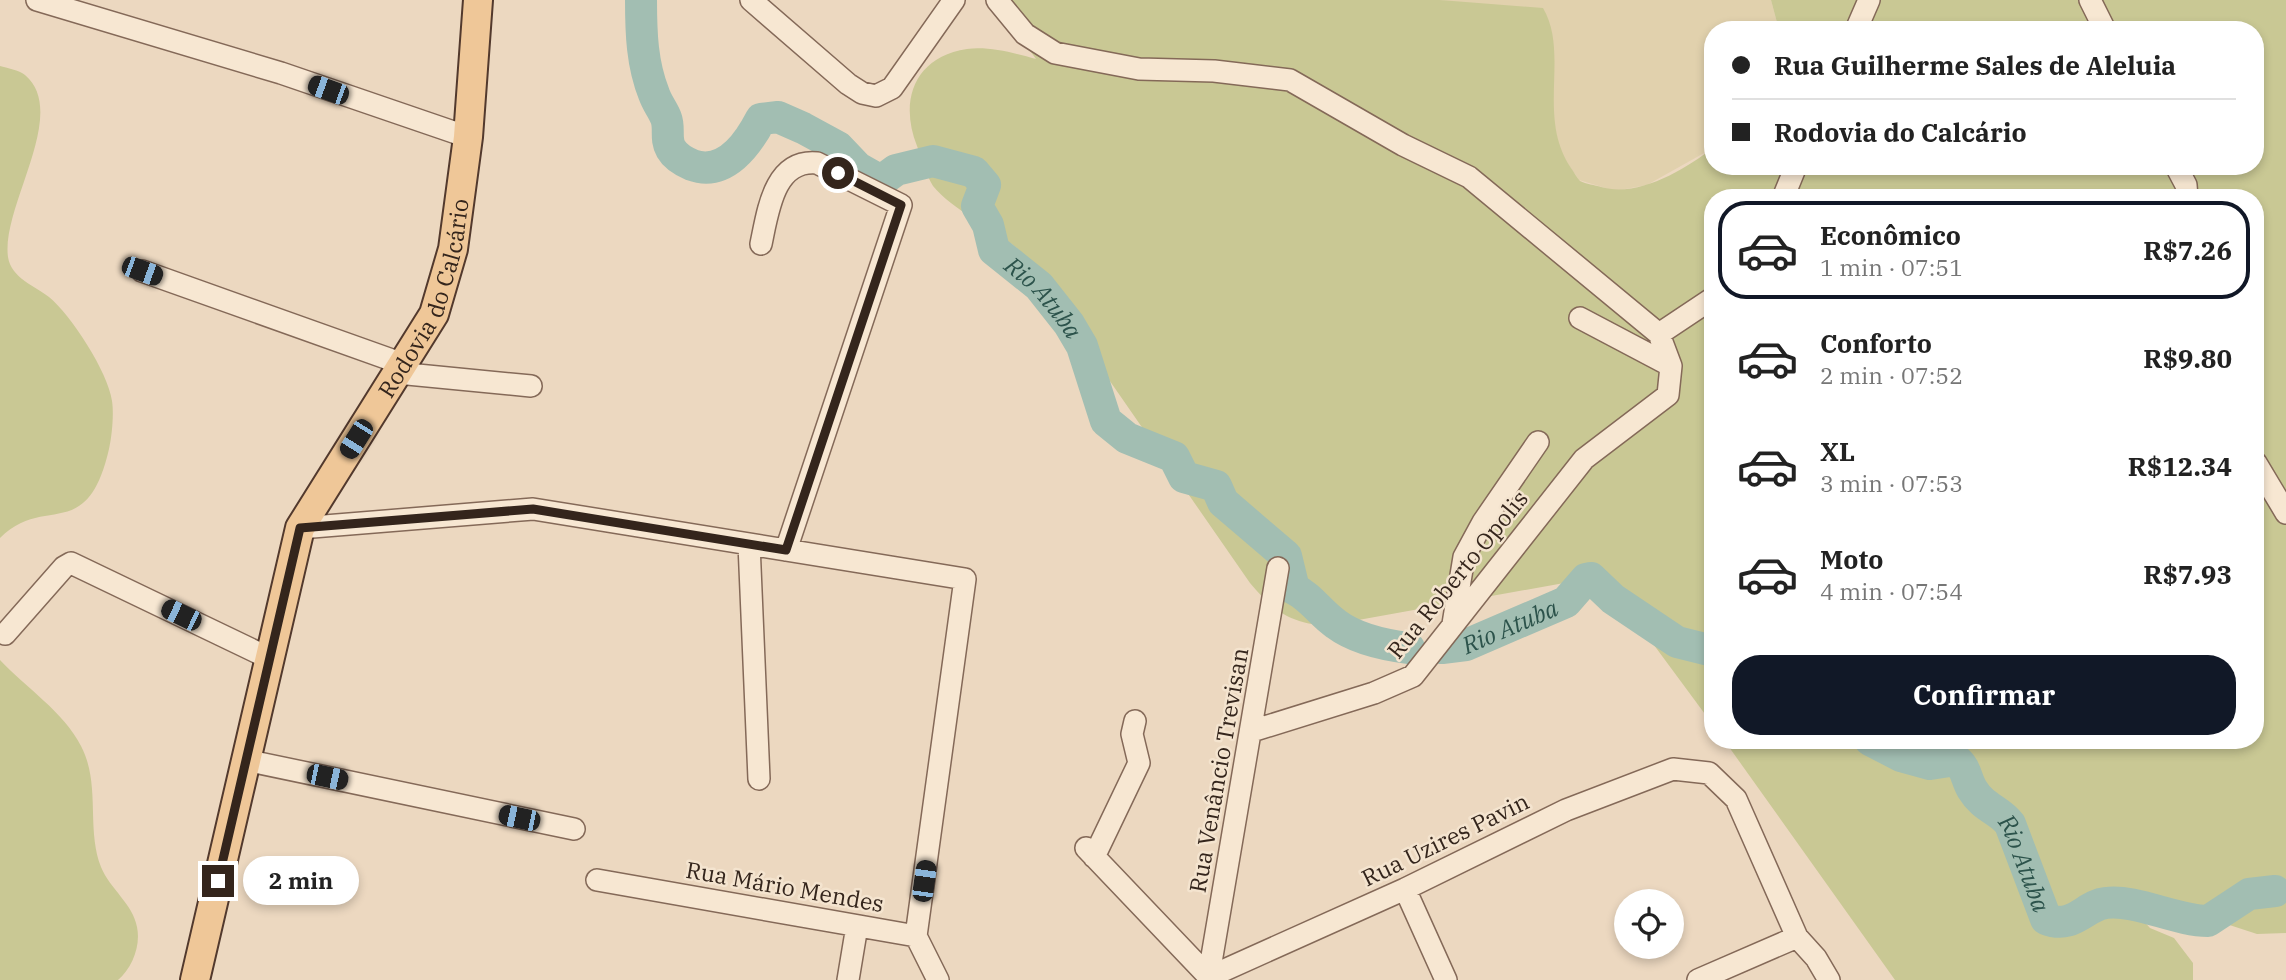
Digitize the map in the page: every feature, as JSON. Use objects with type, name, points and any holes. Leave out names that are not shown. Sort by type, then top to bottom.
[{"type":"main road","name":"Rodovia do Calcário","points":[[195,980],[300,528],[434,314],[453,250],[468,138],[478,0]]},
{"type":"street","points":[[37,0],[281,73],[468,138]]},
{"type":"street","points":[[751,0],[848,84],[862,93],[876,96],[892,88],[954,0]]},
{"type":"street","points":[[997,0],[1025,34],[1055,53],[1139,69],[1214,71],[1290,80],[1404,145],[1469,177],[1659,334],[1671,366]]},
{"type":"street","points":[[1860,21],[1869,0]]},
{"type":"street","points":[[2090,0],[2100,21]]},
{"type":"street","points":[[761,244],[770,200],[786,172],[803,162],[817,163],[901,205],[786,550]]},
{"type":"street","points":[[142,271],[400,368],[531,386]]},
{"type":"street","points":[[1659,334],[1704,304]]},
{"type":"street","points":[[1580,318],[1671,366]]},
{"type":"street","name":"Rua Roberto Opolis","points":[[1252,731],[1374,693],[1413,676],[1584,459],[1668,395],[1671,366]]},
{"type":"street","points":[[1453,624],[1464,557],[1483,522],[1538,442]]},
{"type":"street","points":[[2264,476],[2286,513]]},
{"type":"street","points":[[300,528],[533,509],[965,579],[916,936],[938,980]]},
{"type":"street","points":[[749,544],[759,779]]},
{"type":"street","points":[[5,634],[64,567],[71,563],[269,658]]},
{"type":"street","name":"Rua Venâncio Trevisan","points":[[1209,978],[1279,568]]},
{"type":"street","points":[[1135,721],[1132,734],[1139,763],[1090,853],[1209,978]]},
{"type":"street","points":[[245,760],[574,829]]},
{"type":"street","name":"Rua Uzires Pavin","points":[[1209,978],[1405,890],[1566,810],[1673,769],[1709,773],[1735,799],[1797,937]]},
{"type":"street","name":"Rua Mário Mendes","points":[[597,880],[916,936]]},
{"type":"street","points":[[1405,890],[1446,980]]},
{"type":"street","points":[[848,980],[857,926]]},
{"type":"street","points":[[1698,980],[1797,937],[1816,958],[1829,980]]},
{"type":"shaded area","points":[[993,0],[1440,0],[1543,8],[1551,26],[1554,45],[1554,107],[1561,148],[1580,181],[1601,187],[1630,189],[1645,185],[1675,173],[1704,154],[1704,175],[2264,175],[2264,21],[1777,21],[1771,0],[2286,0],[2286,933],[2257,934],[2113,887],[2150,928],[2174,938],[2193,963],[2193,980],[1895,980],[1730,749],[2264,749],[2264,189],[1704,189],[1704,713],[1603,576],[1325,626],[1291,618],[1267,601],[1250,583],[1019,250],[941,195],[928,177],[912,129],[910,113],[915,84],[923,71],[934,61],[949,54],[975,48],[1010,52],[1036,59]]},
{"type":"shaded area","points":[[1440,0],[1771,0],[1777,21],[1704,21],[1704,153],[1647,185],[1615,191],[1579,180],[1560,152],[1552,112],[1554,55],[1453,3]]},
{"type":"shaded area","points":[[0,66],[25,75],[37,92],[40,112],[38,136],[9,236],[10,264],[24,281],[58,305],[78,330],[104,375],[113,412],[109,449],[100,479],[89,497],[77,507],[63,513],[17,525],[0,538]]},
{"type":"shaded area","points":[[0,660],[65,722],[81,746],[87,761],[92,791],[94,837],[101,867],[131,911],[138,934],[134,956],[118,980],[0,980]]},
{"type":"waterway","name":"Rio Atuba","points":[[641,0],[647,71],[655,97],[666,118],[669,145],[673,152],[692,165],[715,166],[725,162],[742,148],[761,119],[778,117],[838,147],[858,168],[881,181],[896,170],[933,161],[974,172],[985,185],[977,206],[988,225],[994,250],[1039,286],[1069,324],[1082,346],[1106,421],[1127,438],[1174,457],[1184,477],[1216,486],[1223,502],[1286,556],[1294,589],[1336,624],[1352,634],[1409,648]]},
{"type":"waterway","name":"Rio Atuba","points":[[1442,648],[1466,645],[1566,602],[1586,579],[1591,578],[1613,599],[1677,642],[1704,649]]},
{"type":"waterway","name":"Rio Atuba","points":[[1887,749],[1930,764],[1956,760],[1959,763],[1977,796],[2010,824],[2046,919],[2064,921],[2099,905],[2118,903],[2208,921],[2249,894],[2275,891]]},
{"type":"route","points":[[218,881],[300,528],[533,509],[786,550],[901,205],[838,173]]}]
